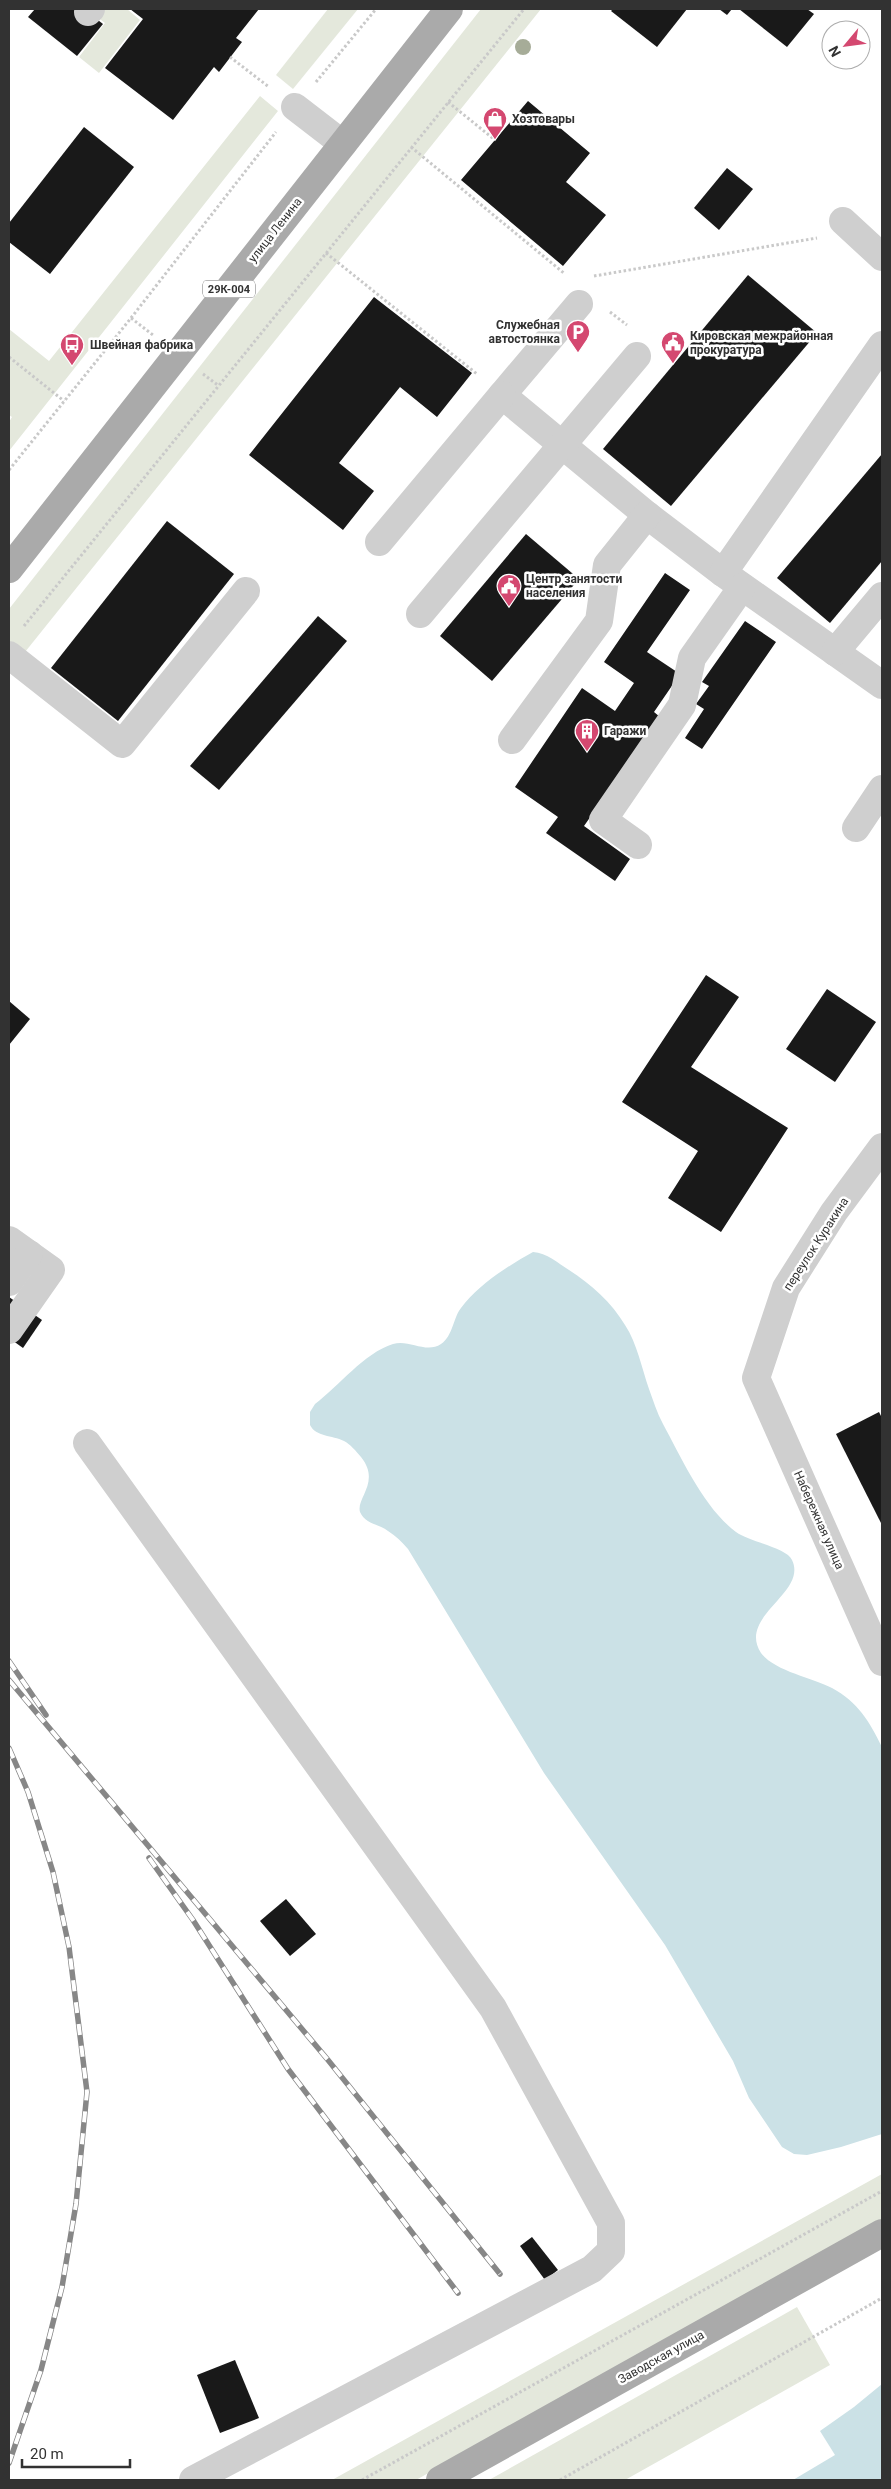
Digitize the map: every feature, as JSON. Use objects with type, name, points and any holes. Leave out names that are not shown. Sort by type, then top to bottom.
[{"type":"main road","name":"улица Ленина","points":[[9,569],[449,9]]},
{"type":"main road","name":"Заводская улица","points":[[440,2480],[882,2233]]},
{"type":"street","points":[[295,107],[343,144]]},
{"type":"street","points":[[835,229],[882,257]]},
{"type":"street","points":[[379,542],[502,395],[575,292]]},
{"type":"street","points":[[638,845],[603,820],[682,705],[692,658],[733,580],[882,345]]},
{"type":"street","points":[[420,614],[637,356]]},
{"type":"street","points":[[502,395],[647,515],[733,580],[882,685]]},
{"type":"street","points":[[512,740],[599,621],[607,565],[647,515]]},
{"type":"street","points":[[9,655],[122,744],[246,592]]},
{"type":"street","points":[[835,652],[882,596]]},
{"type":"street","points":[[856,828],[882,789]]},
{"type":"street","name":"переулок Куракина","points":[[756,1378],[786,1288],[834,1212],[882,1147]]},
{"type":"street","points":[[9,1282],[19,1247],[51,1270],[9,1330]]},
{"type":"street","name":"Набережная улица","points":[[756,1378],[882,1662]]},
{"type":"street","points":[[87,1442],[493,2008],[611,2223],[611,2251],[592,2269],[193,2480]]},
{"type":"path","points":[[9,470],[295,107],[376,9]]},
{"type":"path","points":[[21,630],[524,9]]},
{"type":"path","points":[[230,57],[295,107]]},
{"type":"path","points":[[448,102],[496,140]]},
{"type":"path","points":[[412,147],[575,292]]},
{"type":"path","points":[[591,276],[835,229]]},
{"type":"path","points":[[326,253],[502,395]]},
{"type":"path","points":[[608,310],[630,328]]},
{"type":"path","points":[[130,318],[218,386]]},
{"type":"path","points":[[9,357],[64,401]]},
{"type":"path","points":[[362,2480],[882,2191]]},
{"type":"path","points":[[560,2480],[882,2298]]},
{"type":"shaded area","points":[[87,9],[127,9],[140,20],[99,73],[79,57],[105,23]]},
{"type":"shaded area","points":[[328,9],[358,9],[293,89],[276,75]]},
{"type":"shaded area","points":[[481,9],[541,9],[9,672],[9,609]]},
{"type":"shaded area","points":[[260,96],[278,111],[9,451],[9,422],[12,417],[9,415],[9,329],[49,361]]},
{"type":"shaded area","points":[[533,1252],[543,1254],[552,1259],[585,1281],[620,1317],[633,1340],[661,1420],[704,1497],[724,1522],[742,1536],[783,1552],[792,1560],[794,1572],[791,1583],[764,1616],[758,1628],[756,1640],[761,1653],[775,1665],[794,1674],[824,1684],[849,1699],[862,1713],[882,1747],[882,2134],[807,2155],[794,2154],[782,2147],[749,2098],[733,2061],[665,1945],[544,1773],[408,1549],[391,1533],[362,1516],[360,1507],[367,1489],[369,1474],[367,1466],[346,1442],[320,1434],[310,1425],[310,1412],[315,1404],[362,1362],[382,1348],[393,1344],[405,1343],[429,1348],[441,1344],[448,1336],[461,1308],[476,1291],[504,1270]]},
{"type":"shaded area","points":[[882,2174],[882,2220],[416,2480],[332,2480]]},
{"type":"shaded area","points":[[797,2307],[830,2365],[625,2480],[489,2480]]},
{"type":"shaded area","points":[[882,2384],[882,2480],[793,2480],[835,2455],[820,2431]]},
{"type":"building","points":[[35,9],[84,9],[103,24],[77,56],[28,17]]},
{"type":"building","points":[[130,9],[259,9],[236,38],[242,42],[219,72],[214,67],[173,120],[105,68],[143,19]]},
{"type":"building","points":[[613,9],[687,9],[657,47],[611,11]]},
{"type":"building","points":[[719,9],[732,9],[727,15]]},
{"type":"building","points":[[739,9],[807,9],[814,14],[787,47]]},
{"type":"building","points":[[528,101],[590,153],[566,182],[606,215],[563,266],[461,180]]},
{"type":"building","points":[[84,127],[134,167],[50,274],[9,242],[9,223]]},
{"type":"building","points":[[727,168],[753,189],[719,230],[694,208]]},
{"type":"building","points":[[748,275],[817,333],[671,506],[603,449]]},
{"type":"building","points":[[374,297],[472,373],[437,417],[400,387],[339,463],[374,491],[343,530],[249,455]]},
{"type":"building","points":[[882,454],[882,561],[830,623],[777,578]]},
{"type":"building","points":[[167,521],[234,574],[118,721],[51,668]]},
{"type":"building","name":"Центр занятости населения","points":[[526,534],[579,579],[492,681],[440,636]]},
{"type":"building","name":"Гаражи","points":[[665,573],[690,590],[647,652],[680,674],[654,712],[660,717],[584,826],[630,859],[615,881],[546,833],[558,817],[515,787],[582,688],[615,711],[634,683],[604,662]]},
{"type":"building","points":[[318,616],[347,641],[219,790],[190,766]]},
{"type":"building","points":[[745,621],[776,642],[702,749],[685,738],[704,709],[696,704],[709,686],[702,682]]},
{"type":"building","points":[[706,975],[739,997],[691,1067],[788,1128],[721,1232],[668,1198],[698,1151],[622,1102]]},
{"type":"building","points":[[827,989],[876,1022],[835,1082],[786,1049]]},
{"type":"building","points":[[9,1001],[30,1019],[9,1045]]},
{"type":"building","points":[[9,1297],[42,1320],[23,1348],[9,1338]]},
{"type":"building","points":[[879,1412],[882,1418],[882,1525],[836,1434]]},
{"type":"building","points":[[286,1899],[316,1934],[290,1956],[260,1921]]},
{"type":"building","points":[[532,2237],[558,2270],[545,2280],[520,2246]]},
{"type":"building","points":[[235,2360],[259,2418],[220,2433],[197,2375]]},
{"type":"railway","points":[[9,1661],[46,1715]]},
{"type":"railway","points":[[9,1680],[328,2060],[500,2274]]},
{"type":"railway","points":[[9,1748],[28,1792],[53,1872],[69,1947],[87,2092],[76,2204],[62,2287],[41,2370],[9,2463]]},
{"type":"railway","points":[[149,1858],[193,1920],[288,2069],[458,2293]]},
{"type":"place","name":"Хозтовары","points":[[495,140]]},
{"type":"place","name":"Служебная автостоянка","points":[[578,353]]},
{"type":"place","name":"Кировская межрайонная прокуратура","points":[[673,364]]},
{"type":"place","name":"Швейная фабрика","points":[[72,366]]},
{"type":"place","name":"Центр занятости населения","points":[[509,607]]},
{"type":"place","name":"Гаражи","points":[[587,752]]}]
